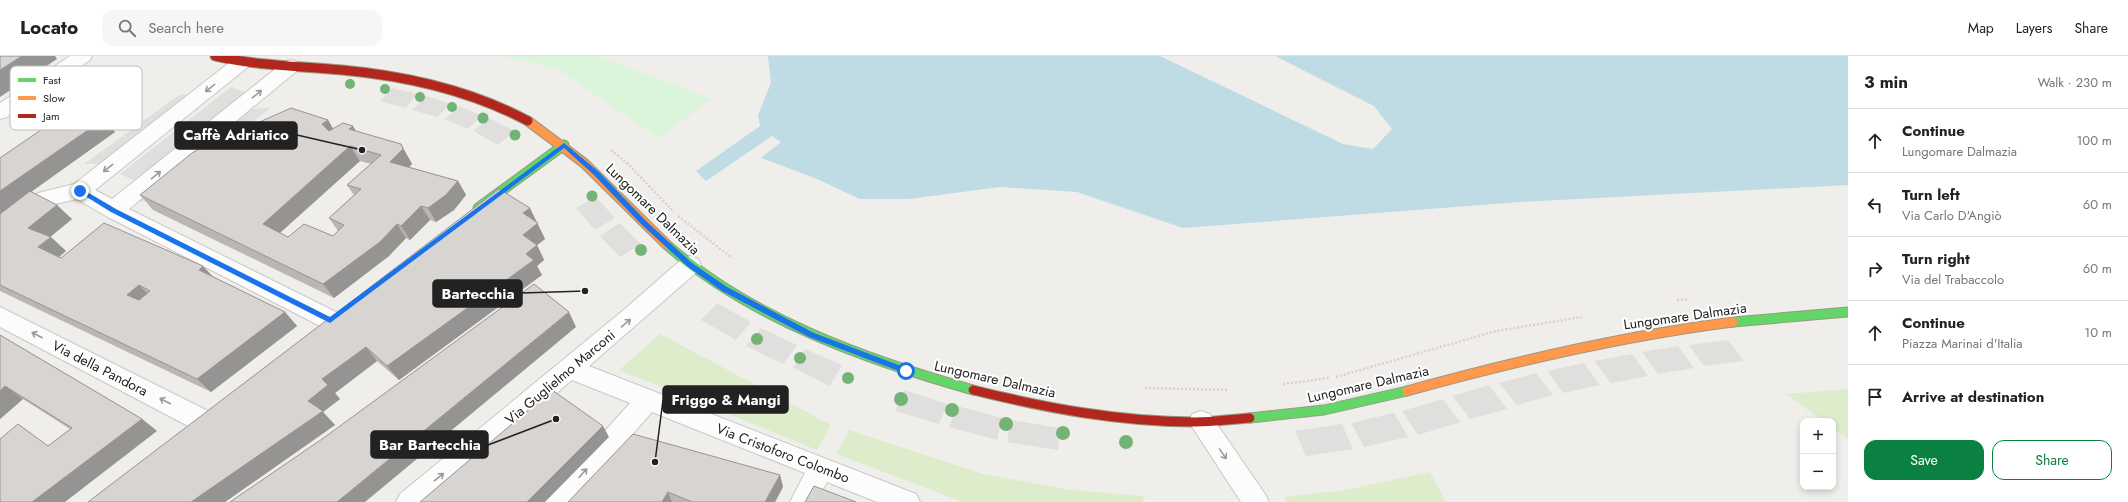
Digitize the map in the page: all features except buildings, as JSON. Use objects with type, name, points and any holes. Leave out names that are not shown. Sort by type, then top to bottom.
[{"type":"street","points":[[68,66],[83,56]]},
{"type":"street","name":"Lungomare Dalmazia","points":[[215,56],[241,63],[396,76],[459,93],[498,107],[530,123],[564,145],[596,173],[644,223],[690,265],[725,289],[812,335],[906,371],[1017,401],[1127,417],[1201,422],[1333,409],[1388,396],[1521,359],[1578,347],[1672,330],[1762,319],[1848,312]]},
{"type":"street","points":[[0,231],[45,198],[80,191],[241,63]]},
{"type":"street","points":[[113,210],[291,66]]},
{"type":"street","points":[[0,112],[10,105]]},
{"type":"street","points":[[469,215],[564,145]]},
{"type":"street","points":[[80,191],[113,210],[330,320]]},
{"type":"street","name":"Via Guglielmo Marconi","points":[[409,502],[570,369],[690,265]]},
{"type":"street","name":"Via della Pandora","points":[[0,316],[199,419]]},
{"type":"street","name":"Via Cristoforo Colombo","points":[[570,369],[907,502]]},
{"type":"street","points":[[557,502],[648,400]]},
{"type":"street","points":[[1201,422],[1256,502]]},
{"type":"street","points":[[803,502],[821,468]]},
{"type":"path","points":[[610,149],[628,164],[678,216],[738,262]]},
{"type":"path","points":[[1676,300],[1692,299]]},
{"type":"path","points":[[1282,384],[1336,377],[1496,331],[1582,316]]},
{"type":"path","points":[[1137,388],[1235,390]]},
{"type":"green space","points":[[501,56],[598,56],[711,99],[659,138],[556,68]]},
{"type":"green space","points":[[660,334],[831,425],[817,450],[619,370]]},
{"type":"green space","points":[[1848,389],[1848,439],[1836,430],[1836,418],[1819,418],[1786,394]]},
{"type":"green space","points":[[849,430],[983,474],[1071,490],[1145,496],[1142,502],[963,502],[836,454]]},
{"type":"green space","points":[[1430,472],[1446,502],[1287,502],[1284,497],[1345,490]]},
{"type":"shaded area","points":[[231,87],[246,93],[135,181],[120,174]]},
{"type":"shaded area","points":[[392,88],[418,94],[405,108],[380,101]]},
{"type":"shaded area","points":[[200,93],[109,164],[84,164],[131,130],[142,130],[142,122],[179,95]]},
{"type":"shaded area","points":[[426,96],[451,104],[437,117],[412,110]]},
{"type":"shaded area","points":[[459,106],[483,116],[467,129],[445,119]]},
{"type":"shaded area","points":[[270,108],[156,200],[132,202],[249,109]]},
{"type":"shaded area","points":[[489,118],[515,131],[498,145],[473,131]]},
{"type":"shaded area","points":[[596,197],[615,218],[595,230],[576,208]]},
{"type":"shaded area","points":[[620,223],[641,244],[620,257],[600,236]]},
{"type":"shaded area","points":[[717,303],[751,322],[736,340],[701,320]]},
{"type":"shaded area","points":[[761,328],[797,345],[783,364],[746,346]]},
{"type":"shaded area","points":[[1728,340],[1744,361],[1704,366],[1689,345]]},
{"type":"shaded area","points":[[1678,346],[1694,368],[1658,374],[1642,352]]},
{"type":"shaded area","points":[[805,349],[842,365],[830,386],[793,368]]},
{"type":"shaded area","points":[[1632,354],[1648,376],[1611,383],[1594,361]]},
{"type":"shaded area","points":[[1584,363],[1600,385],[1563,393],[1547,371]]},
{"type":"shaded area","points":[[1536,373],[1553,395],[1517,405],[1499,383]]},
{"type":"shaded area","points":[[1489,385],[1507,409],[1470,419],[1453,396]]},
{"type":"shaded area","points":[[905,390],[947,404],[939,424],[895,411]]},
{"type":"shaded area","points":[[1443,399],[1460,422],[1418,435],[1402,411]]},
{"type":"shaded area","points":[[957,406],[1002,418],[997,440],[949,427]]},
{"type":"shaded area","points":[[1394,413],[1408,437],[1364,447],[1351,423]]},
{"type":"shaded area","points":[[1011,420],[1060,428],[1058,450],[1007,442]]},
{"type":"shaded area","points":[[1342,424],[1353,449],[1306,456],[1295,431]]},
{"type":"water","points":[[768,56],[1160,56],[1343,144],[1373,149],[1392,129],[1374,106],[1275,56],[1848,56],[1848,185],[1520,202],[1183,228],[1077,192],[1000,187],[909,199],[860,199],[815,178],[761,158],[781,142],[772,136],[706,181],[696,171],[760,126],[758,115],[771,83]]},
{"type":"traffic: fast","points":[[478,208],[564,145]]},
{"type":"traffic: fast","points":[[666,244],[679,256],[722,286],[783,319],[876,359],[924,376],[973,390]]},
{"type":"traffic: fast","points":[[1733,322],[1848,312]]},
{"type":"traffic: fast","points":[[1250,418],[1324,410],[1407,391]]},
{"type":"traffic: slow","points":[[528,121],[548,134],[584,163],[666,244]]},
{"type":"traffic: slow","points":[[1407,391],[1487,369],[1609,341],[1692,327],[1733,322]]},
{"type":"traffic: jam","points":[[215,56],[253,64],[344,70],[426,82],[478,98],[504,108],[528,121]]},
{"type":"traffic: jam","points":[[973,390],[1027,403],[1083,413],[1140,419],[1209,422],[1250,418]]},
{"type":"place","name":"Caffè Adriatico","points":[[362,150]]},
{"type":"place","name":"Bartecchia","points":[[585,291]]},
{"type":"place","name":"Bar Bartecchia","points":[[556,419]]},
{"type":"place","name":"Friggo & Mangi","points":[[655,462]]},
{"type":"route","points":[[80,191],[113,210],[330,320],[564,145],[596,173],[644,223],[690,265],[725,289],[812,335],[906,371]]}]
